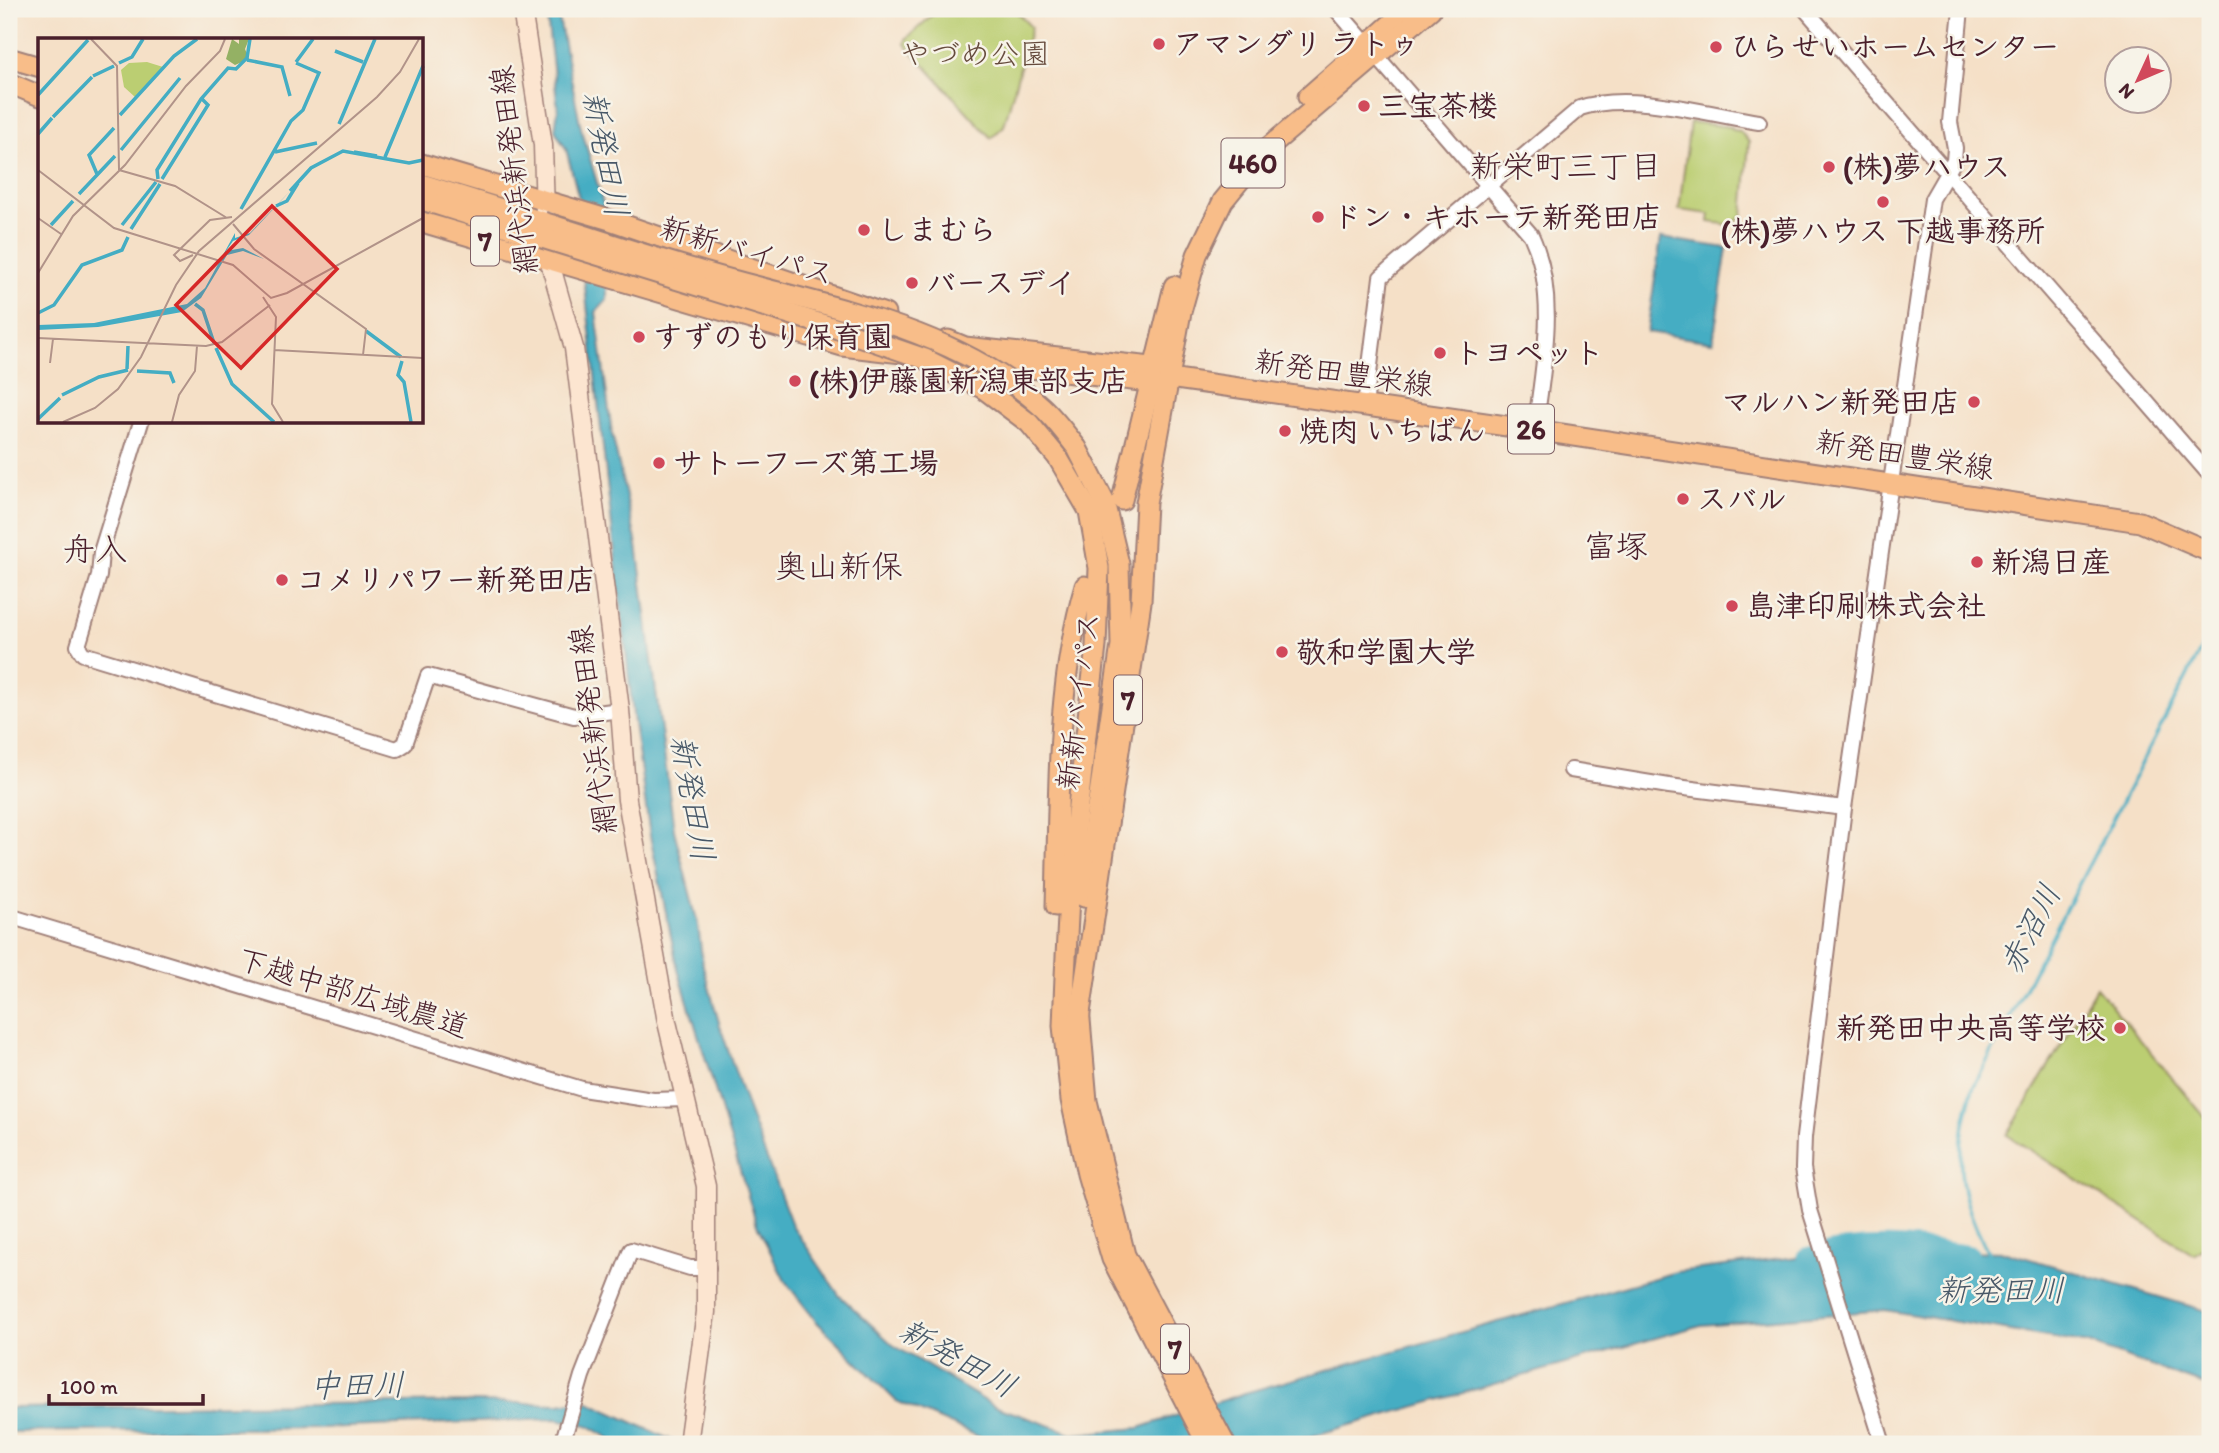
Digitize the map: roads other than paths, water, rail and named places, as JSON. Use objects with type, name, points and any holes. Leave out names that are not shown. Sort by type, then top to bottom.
[{"type":"main road","name":"網代浜新発田線","points":[[522,9],[543,145],[543,221],[547,260],[574,348],[620,710],[632,827],[667,1022],[706,1186],[706,1312],[689,1442]]},
{"type":"main road","name":"460","points":[[1169,378],[1187,285],[1208,228],[1223,201],[1263,152],[1372,50],[1408,9]]},
{"type":"main road","name":"460","points":[[1151,374],[1182,257],[1213,195],[1230,171],[1261,139],[1372,50],[1431,9]]},
{"type":"main road","points":[[9,58],[38,65]]},
{"type":"main road","points":[[9,80],[38,87]]},
{"type":"main road","points":[[9,80],[38,95]]},
{"type":"main road","name":"7","points":[[424,165],[543,221]]},
{"type":"main road","name":"7","points":[[424,185],[543,221]]},
{"type":"main road","name":"7","points":[[424,200],[543,221],[569,209],[610,220],[851,300],[965,347],[1169,378],[1146,503],[1141,602],[1071,1023]]},
{"type":"main road","name":"新新バイパス","points":[[543,221],[733,280],[845,310],[936,342],[997,372],[1043,408],[1077,447],[1104,501],[1119,565],[1121,645],[1087,863],[1071,1023]]},
{"type":"main road","name":"新新バイパス","points":[[543,221],[925,359],[984,389],[1029,423],[1058,458],[1089,511],[1099,568],[1096,646],[1070,877],[1071,1023],[1075,1063],[1084,1125],[1119,1257],[1207,1444]]},
{"type":"main road","name":"7","points":[[424,223],[842,346],[1151,374]]},
{"type":"main road","points":[[1122,500],[1151,374]]},
{"type":"main road","name":"新発田豊栄線","points":[[1169,378],[1535,430],[2140,522],[2210,552]]},
{"type":"main road","name":"7","points":[[1071,1023],[1054,975],[1064,717],[1072,629],[1085,586]]},
{"type":"main road","name":"新新バイパス","points":[[1119,1257],[1225,1444]]},
{"type":"street","points":[[1336,9],[1490,185],[1531,235],[1542,258],[1547,329],[1535,430]]},
{"type":"street","points":[[1805,9],[2210,475]]},
{"type":"street","points":[[1883,1444],[1808,1200],[1803,1168],[1804,1137],[1844,808],[1932,200],[1935,188],[1949,172],[1955,148],[1950,122],[1961,9]]},
{"type":"street","points":[[1365,406],[1381,277],[1580,108],[1598,101],[1623,100],[1759,122]]},
{"type":"street","points":[[140,424],[101,552],[99,576],[78,646],[83,654],[397,749],[405,744],[428,676],[574,716],[620,710]]},
{"type":"street","points":[[1571,770],[1669,786],[1830,804],[1844,808]]},
{"type":"street","name":"下越中部広域農道","points":[[9,916],[583,1089],[653,1100],[686,1099]]},
{"type":"street","points":[[562,1444],[573,1406],[631,1250],[690,1268],[708,1268]]},
{"type":"water","points":[[546,9],[557,9],[581,128],[605,210],[580,202],[566,149],[555,130],[558,109]]},
{"type":"water","points":[[1661,238],[1727,248],[1713,342],[1647,332]]},
{"type":"water","name":"新発田川","points":[[584,278],[607,285],[607,300],[596,312],[612,434],[637,545],[674,830],[698,925],[703,966],[720,1026],[747,1107],[792,1225],[839,1295],[893,1345],[994,1406],[1074,1434],[1139,1428],[1245,1393],[1676,1272],[1861,1249],[2006,1252],[2210,1312],[2210,1387],[2089,1344],[1885,1310],[1701,1325],[1284,1444],[996,1444],[896,1401],[817,1322],[785,1281],[757,1225],[678,970],[650,836],[634,723]]},
{"type":"water","points":[[584,1400],[680,1444],[620,1444],[587,1425],[556,1419],[322,1428],[9,1432],[9,1408],[478,1402],[559,1404]]},
{"type":"waterway","name":"赤沼川","points":[[1989,1254],[1970,1212],[1961,1173],[1962,1133],[1973,1088],[2210,632]]},
{"type":"waterway","name":"新発田川","points":[[1806,1257],[1848,1249],[1888,1246],[1970,1255]]},
{"type":"place","name":"アマンダリ ラトゥ","points":[[1159,44]]},
{"type":"place","name":"ひらせいホームセンター","points":[[1716,47]]},
{"type":"place","name":"三宝茶楼","points":[[1364,106]]},
{"type":"place","name":"(株)夢ハウス","points":[[1829,167]]},
{"type":"place","name":"(株)夢ハウス 下越事務所","points":[[1883,202]]},
{"type":"place","name":"ドン・キホーテ新発田店","points":[[1318,217]]},
{"type":"place","name":"しまむら","points":[[864,230]]},
{"type":"place","name":"バースデイ","points":[[912,283]]},
{"type":"place","name":"すずのもり保育園","points":[[639,337]]},
{"type":"place","name":"トヨペット","points":[[1440,353]]},
{"type":"place","name":"(株)伊藤園新潟東部支店","points":[[795,381]]},
{"type":"place","name":"マルハン新発田店","points":[[1974,402]]},
{"type":"place","name":"焼肉 いちばん","points":[[1285,431]]},
{"type":"place","name":"サトーフーズ第工場","points":[[659,463]]},
{"type":"place","name":"スバル","points":[[1683,499]]},
{"type":"place","name":"新潟日産","points":[[1977,562]]},
{"type":"place","name":"コメリパワー新発田店","points":[[282,580]]},
{"type":"place","name":"島津印刷株式会社","points":[[1732,606]]},
{"type":"place","name":"敬和学園大学","points":[[1282,652]]},
{"type":"place","name":"新発田中央高等学校","points":[[2120,1028]]},
{"type":"district","name":"新栄町三丁目","points":[[1566,166]]},
{"type":"district","name":"富塚","points":[[1616,546]]},
{"type":"district","name":"舟入","points":[[95,549]]},
{"type":"district","name":"奥山新保","points":[[839,566]]},
{"type":"park label","name":"やづめ公園","points":[[975,54]]},
{"type":"water label","name":"中田川","points":[[357,1385]]}]
